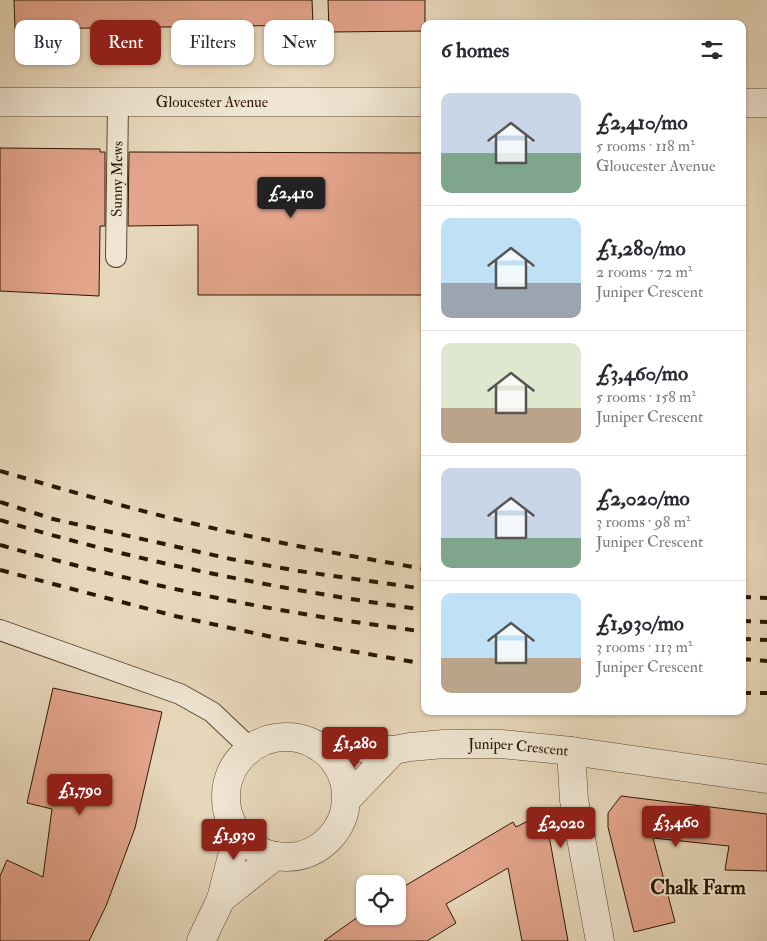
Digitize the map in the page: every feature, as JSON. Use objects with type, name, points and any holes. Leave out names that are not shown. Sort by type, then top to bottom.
[{"type":"street","name":"Gloucester Avenue","points":[[0,102],[421,102]]},
{"type":"street","points":[[746,103],[767,103]]},
{"type":"street","points":[[284,737],[301,739],[318,746],[331,757],[342,774],[346,786],[347,799],[344,814],[335,832],[320,846],[302,855],[275,856],[262,852],[246,842],[238,833],[229,818],[227,804],[228,783],[236,764],[251,749],[266,740],[284,737]]},
{"type":"street","name":"Juniper Crescent","points":[[318,746],[394,750],[410,747],[472,743],[571,751],[574,800],[600,941]]},
{"type":"street","points":[[347,799],[394,750]]},
{"type":"street","points":[[571,751],[767,779]]},
{"type":"street","points":[[201,941],[221,899],[238,833]]},
{"type":"street","points":[[221,899],[275,856]]},
{"type":"lane","name":"Sunny Mews","points":[[116,257],[118,102]]},
{"type":"lane","points":[[0,630],[180,694],[212,712],[251,749]]},
{"type":"building","points":[[14,0],[312,0],[313,20],[264,20],[264,26],[254,26],[254,20],[171,20],[171,27],[161,27],[161,20],[90,20],[90,28],[80,28],[80,20],[15,20],[15,29]]},
{"type":"building","points":[[328,0],[425,0],[425,20],[421,20],[421,31],[334,32],[334,20],[329,20]]},
{"type":"building","points":[[0,148],[100,149],[100,152],[105,152],[105,226],[100,226],[99,296],[0,291]]},
{"type":"building","points":[[129,152],[421,153],[421,295],[198,295],[198,225],[128,226]]},
{"type":"building","points":[[53,688],[162,712],[135,828],[106,906],[89,941],[0,941],[0,876],[7,860],[43,877],[52,809],[27,803]]},
{"type":"building","points":[[621,796],[767,814],[767,871],[725,870],[729,846],[653,838],[675,922],[634,932],[608,827],[608,813]]},
{"type":"building","points":[[532,819],[548,830],[568,941],[522,941],[508,868],[446,904],[456,923],[427,941],[324,941],[356,918],[356,925],[406,925],[406,885],[513,822],[516,827]]},
{"type":"railway","points":[[0,471],[116,504],[216,529],[421,568]]},
{"type":"railway","points":[[0,502],[53,519],[231,559],[421,588]]},
{"type":"railway","points":[[0,520],[157,562],[264,584],[421,609]]},
{"type":"railway","points":[[0,545],[113,575],[189,592],[319,617],[421,631]]},
{"type":"railway","points":[[0,570],[175,616],[277,638],[421,663]]},
{"type":"railway","points":[[746,597],[767,598]]},
{"type":"railway","points":[[746,621],[767,622]]},
{"type":"railway","points":[[746,639],[767,640]]},
{"type":"railway","points":[[746,659],[767,661]]},
{"type":"railway","points":[[746,693],[767,693]]},
{"type":"district","name":"Chalk Farm","points":[[698,887]]}]
